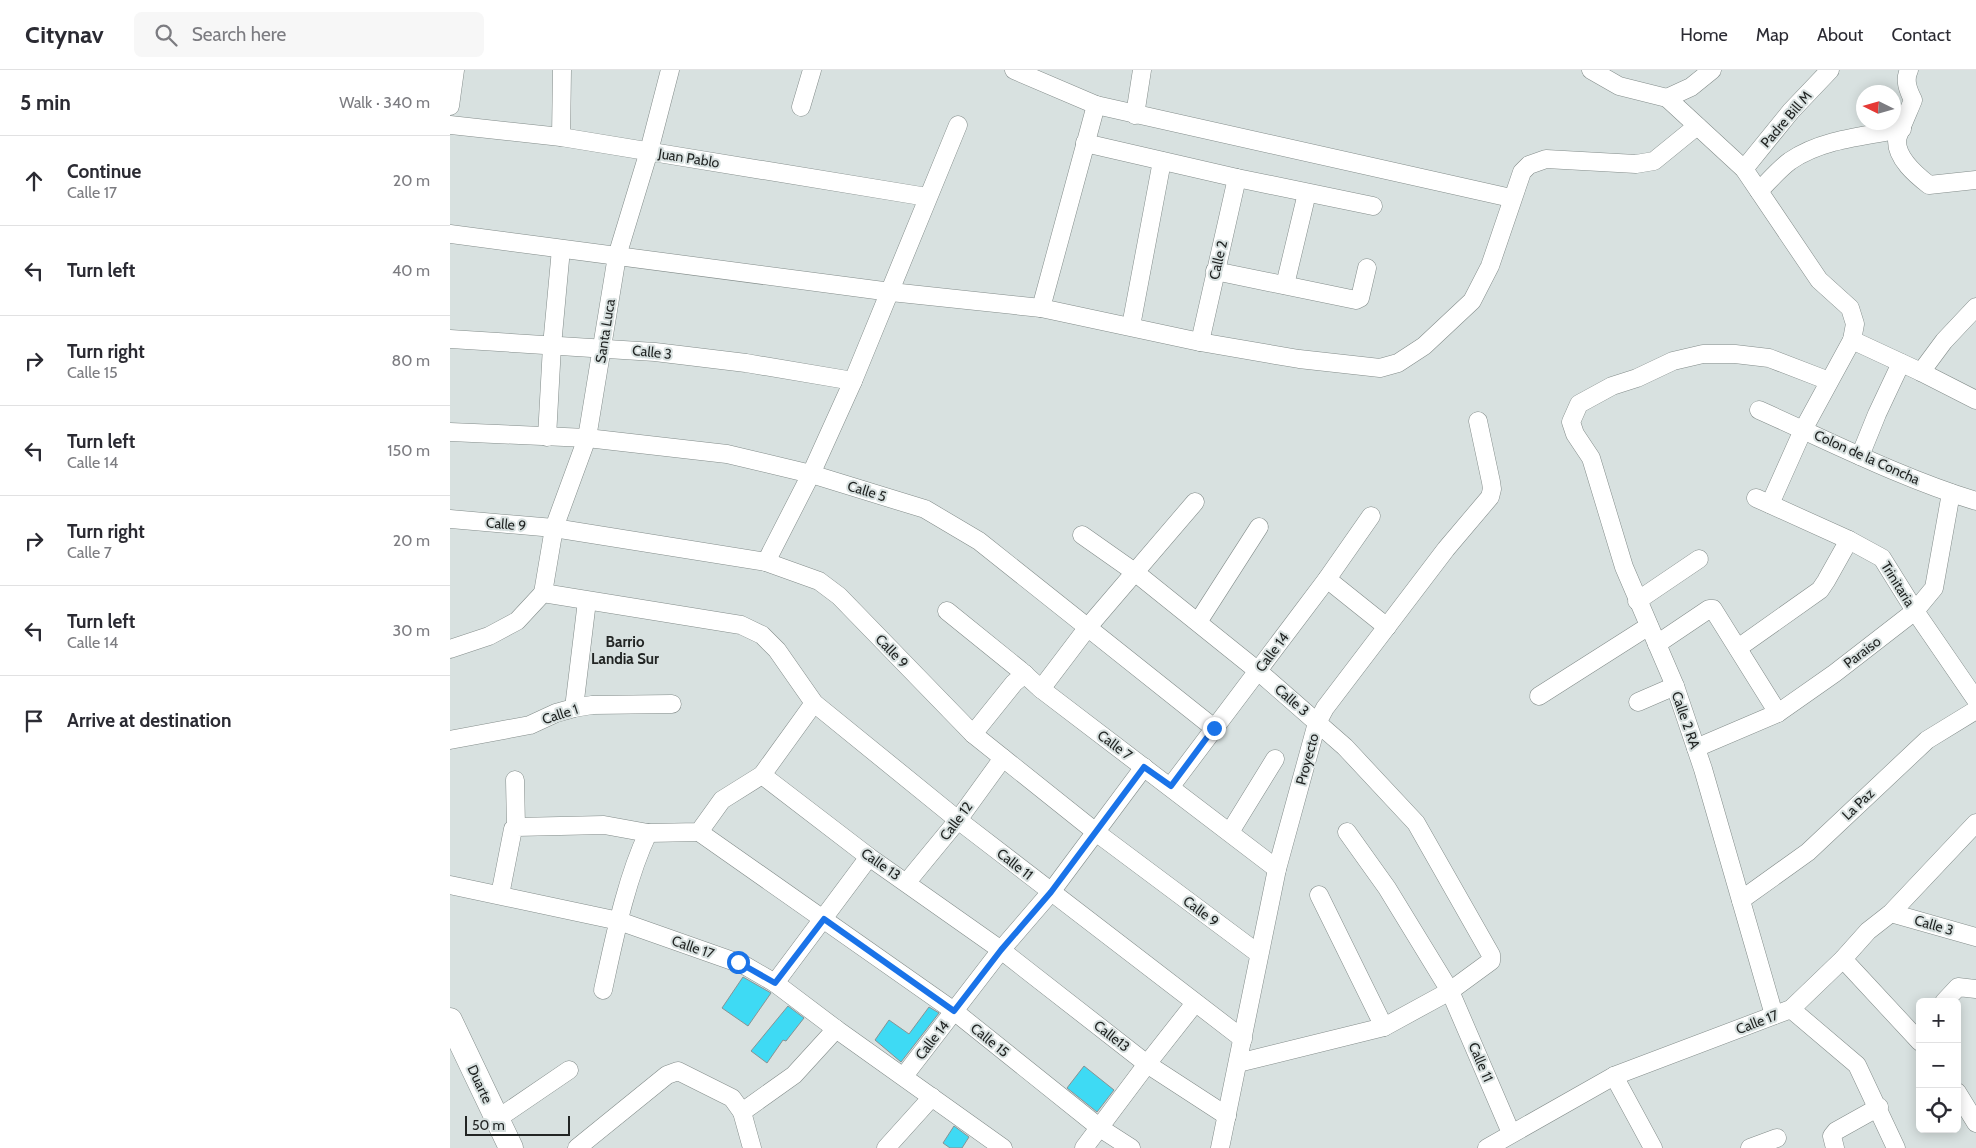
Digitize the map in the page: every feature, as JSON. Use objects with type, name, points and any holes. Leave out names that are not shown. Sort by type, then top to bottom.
[{"type":"street","points":[[450,106],[456,70]]},
{"type":"street","points":[[561,137],[562,70]]},
{"type":"street","name":"Santa Luca","points":[[543,593],[554,528],[587,438],[617,256],[649,151],[670,70]]},
{"type":"street","points":[[801,107],[812,70]]},
{"type":"street","points":[[1014,70],[1096,106],[1511,198]]},
{"type":"street","points":[[1135,115],[1142,70]]},
{"type":"street","points":[[1591,70],[1619,86],[1667,98],[1744,169],[1819,280],[1850,308],[1855,324],[1852,340],[1803,430]]},
{"type":"street","points":[[1667,98],[1691,87],[1712,70]]},
{"type":"street","name":"Padre Bill M","points":[[1744,169],[1791,111],[1830,70]]},
{"type":"street","points":[[1907,73],[1908,89],[1913,100],[1902,129],[1896,139],[1900,154],[1917,176],[1929,185],[1976,180]]},
{"type":"street","points":[[1041,308],[1096,106]]},
{"type":"street","name":"Juan Pablo","points":[[450,125],[561,137],[927,197]]},
{"type":"street","points":[[766,562],[811,474],[853,381],[958,125]]},
{"type":"street","points":[[450,234],[891,292],[1041,308],[1200,342],[1300,358],[1380,368],[1398,363],[1424,346],[1472,301],[1490,266],[1511,198],[1522,172],[1529,165],[1546,159],[1636,164],[1654,161],[1697,126]]},
{"type":"street","points":[[1759,191],[1790,162],[1811,150],[1833,142],[1902,129]]},
{"type":"street","points":[[1085,143],[1237,178],[1373,206]]},
{"type":"street","points":[[1131,326],[1162,161]]},
{"type":"street","name":"Calle 2","points":[[1200,342],[1237,178]]},
{"type":"street","points":[[1285,285],[1307,193]]},
{"type":"street","points":[[547,437],[552,346],[561,249]]},
{"type":"street","points":[[1215,271],[1359,300],[1367,268]]},
{"type":"street","points":[[1921,372],[1944,341],[1976,307]]},
{"type":"street","name":"Calle 3","points":[[450,339],[602,348],[746,363],[853,381]]},
{"type":"street","points":[[1852,340],[1976,400]]},
{"type":"street","name":"Calle 2 RA","points":[[1774,1015],[1696,748],[1675,686],[1624,567],[1594,466],[1587,451],[1575,434],[1571,422],[1579,404],[1612,386],[1637,378],[1673,361],[1703,354],[1736,354],[1769,358],[1829,381]]},
{"type":"street","points":[[1860,456],[1901,363]]},
{"type":"street","name":"Colon de la Concha","points":[[1759,410],[1860,456],[1951,493],[1976,501]]},
{"type":"street","name":"Proyecto","points":[[1220,1148],[1277,869],[1317,722],[1325,708],[1387,627],[1490,496],[1491,482],[1478,421]]},
{"type":"street","name":"Trinitaria","points":[[1803,430],[1763,501],[1849,540],[1882,558],[1915,612],[1976,700]]},
{"type":"street","name":"Calle 5","points":[[450,432],[587,438],[727,454],[811,474],[925,509],[979,541],[1214,728]]},
{"type":"street","name":"Paraiso","points":[[1696,748],[1778,712],[1835,673],[1915,612],[1934,588],[1951,493]]},
{"type":"street","points":[[1041,688],[1088,628],[1195,502]]},
{"type":"street","name":"Calle 14","points":[[1171,786],[1327,579],[1371,516]]},
{"type":"street","name":"Calle 9","points":[[450,519],[554,528],[766,562],[819,581],[839,596],[974,734],[1002,758],[1096,833],[1259,954]]},
{"type":"street","points":[[1198,622],[1259,527]]},
{"type":"street","name":"Calle 3","points":[[1082,535],[1136,572],[1258,671],[1345,746],[1416,824],[1492,955],[1491,961],[1450,991]]},
{"type":"street","points":[[1738,648],[1820,590],[1849,540]]},
{"type":"street","points":[[1637,601],[1699,559]]},
{"type":"street","points":[[1327,579],[1387,627]]},
{"type":"street","points":[[450,649],[489,636],[517,621],[543,593]]},
{"type":"street","name":"Calle 11","points":[[543,593],[741,626],[762,635],[777,650],[814,703],[958,820],[1243,1039]]},
{"type":"street","points":[[574,708],[587,601]]},
{"type":"street","points":[[1657,644],[1711,608],[1778,712]]},
{"type":"street","name":"Calle 7","points":[[947,611],[1041,688],[1277,869]]},
{"type":"street","points":[[1539,696],[1649,626]]},
{"type":"street","points":[[974,734],[1014,683],[1025,674]]},
{"type":"street","points":[[1638,702],[1675,686]]},
{"type":"street","points":[[500,895],[511,832],[516,827],[604,825],[648,833],[699,832],[722,800],[762,775],[814,703]]},
{"type":"street","name":"Calle 1","points":[[450,740],[530,725],[574,708],[672,704]]},
{"type":"street","name":"La Paz","points":[[1741,900],[1808,852],[1928,740],[1976,710]]},
{"type":"street","name":"Calle 12","points":[[907,882],[958,820],[1002,758]]},
{"type":"street","points":[[1230,832],[1275,758]]},
{"type":"street","name":"Calle 14","points":[[904,1076],[1001,950],[1051,892],[1144,767]]},
{"type":"street","name":"Calle 13","points":[[762,775],[869,857],[1001,950]]},
{"type":"street","points":[[515,780],[516,827]]},
{"type":"street","name":"Calle 17","points":[[1487,1148],[1614,1076],[1791,1009],[1843,959],[1868,931],[1892,913],[1968,844],[1976,823]]},
{"type":"street","name":"Calle 15","points":[[699,832],[954,1011],[1100,1128],[1131,1148]]},
{"type":"street","name":"Calle 11","points":[[1347,832],[1387,888],[1450,991],[1511,1133]]},
{"type":"street","points":[[603,990],[619,921],[640,852],[648,833]]},
{"type":"street","points":[[775,983],[869,857]]},
{"type":"street","name":"Calle 17","points":[[450,885],[619,921],[738,962],[775,983],[836,1030],[904,1076],[1003,1148]]},
{"type":"street","points":[[1320,894],[1384,1027]]},
{"type":"street","name":"Calle 3","points":[[1892,913],[1976,938]]},
{"type":"street","name":"Calle13","points":[[1001,950],[1146,1064],[1227,1116]]},
{"type":"street","points":[[1843,959],[1916,1033]]},
{"type":"street","points":[[1948,998],[1958,987],[1976,989]]},
{"type":"street","points":[[1238,1063],[1384,1027],[1450,991]]},
{"type":"street","points":[[1084,1148],[1146,1064],[1195,1003]]},
{"type":"street","points":[[1791,1009],[1857,1065],[1896,1148]]},
{"type":"street","name":"Duarte","points":[[450,1020],[511,1148]]},
{"type":"street","points":[[742,1112],[794,1075],[836,1030]]},
{"type":"street","points":[[497,1119],[568,1070]]},
{"type":"street","points":[[576,1148],[672,1072],[678,1071],[732,1098],[742,1112],[752,1148]]},
{"type":"street","points":[[1614,1076],[1653,1148]]},
{"type":"street","points":[[886,1148],[932,1097]]},
{"type":"street","points":[[1961,1099],[1976,1123]]},
{"type":"street","points":[[1835,1148],[1832,1136],[1836,1131],[1878,1107]]},
{"type":"street","points":[[1750,1148],[1777,1138]]},
{"type":"building","points":[[743,977],[771,993],[748,1026],[722,1008]]},
{"type":"building","points":[[788,1006],[804,1018],[786,1041],[783,1040],[767,1063],[751,1051]]},
{"type":"building","points":[[929,1007],[939,1013],[901,1062],[875,1040],[889,1020],[909,1034]]},
{"type":"building","points":[[1084,1066],[1114,1090],[1097,1112],[1067,1088]]},
{"type":"building","points":[[954,1126],[969,1137],[962,1148],[950,1148],[943,1143]]},
{"type":"district","name":"Barrio Landia Sur","points":[[625,650]]},
{"type":"route","points":[[738,962],[775,983],[824,919],[954,1011],[1001,950],[1051,892],[1144,767],[1171,786],[1214,728]]}]
